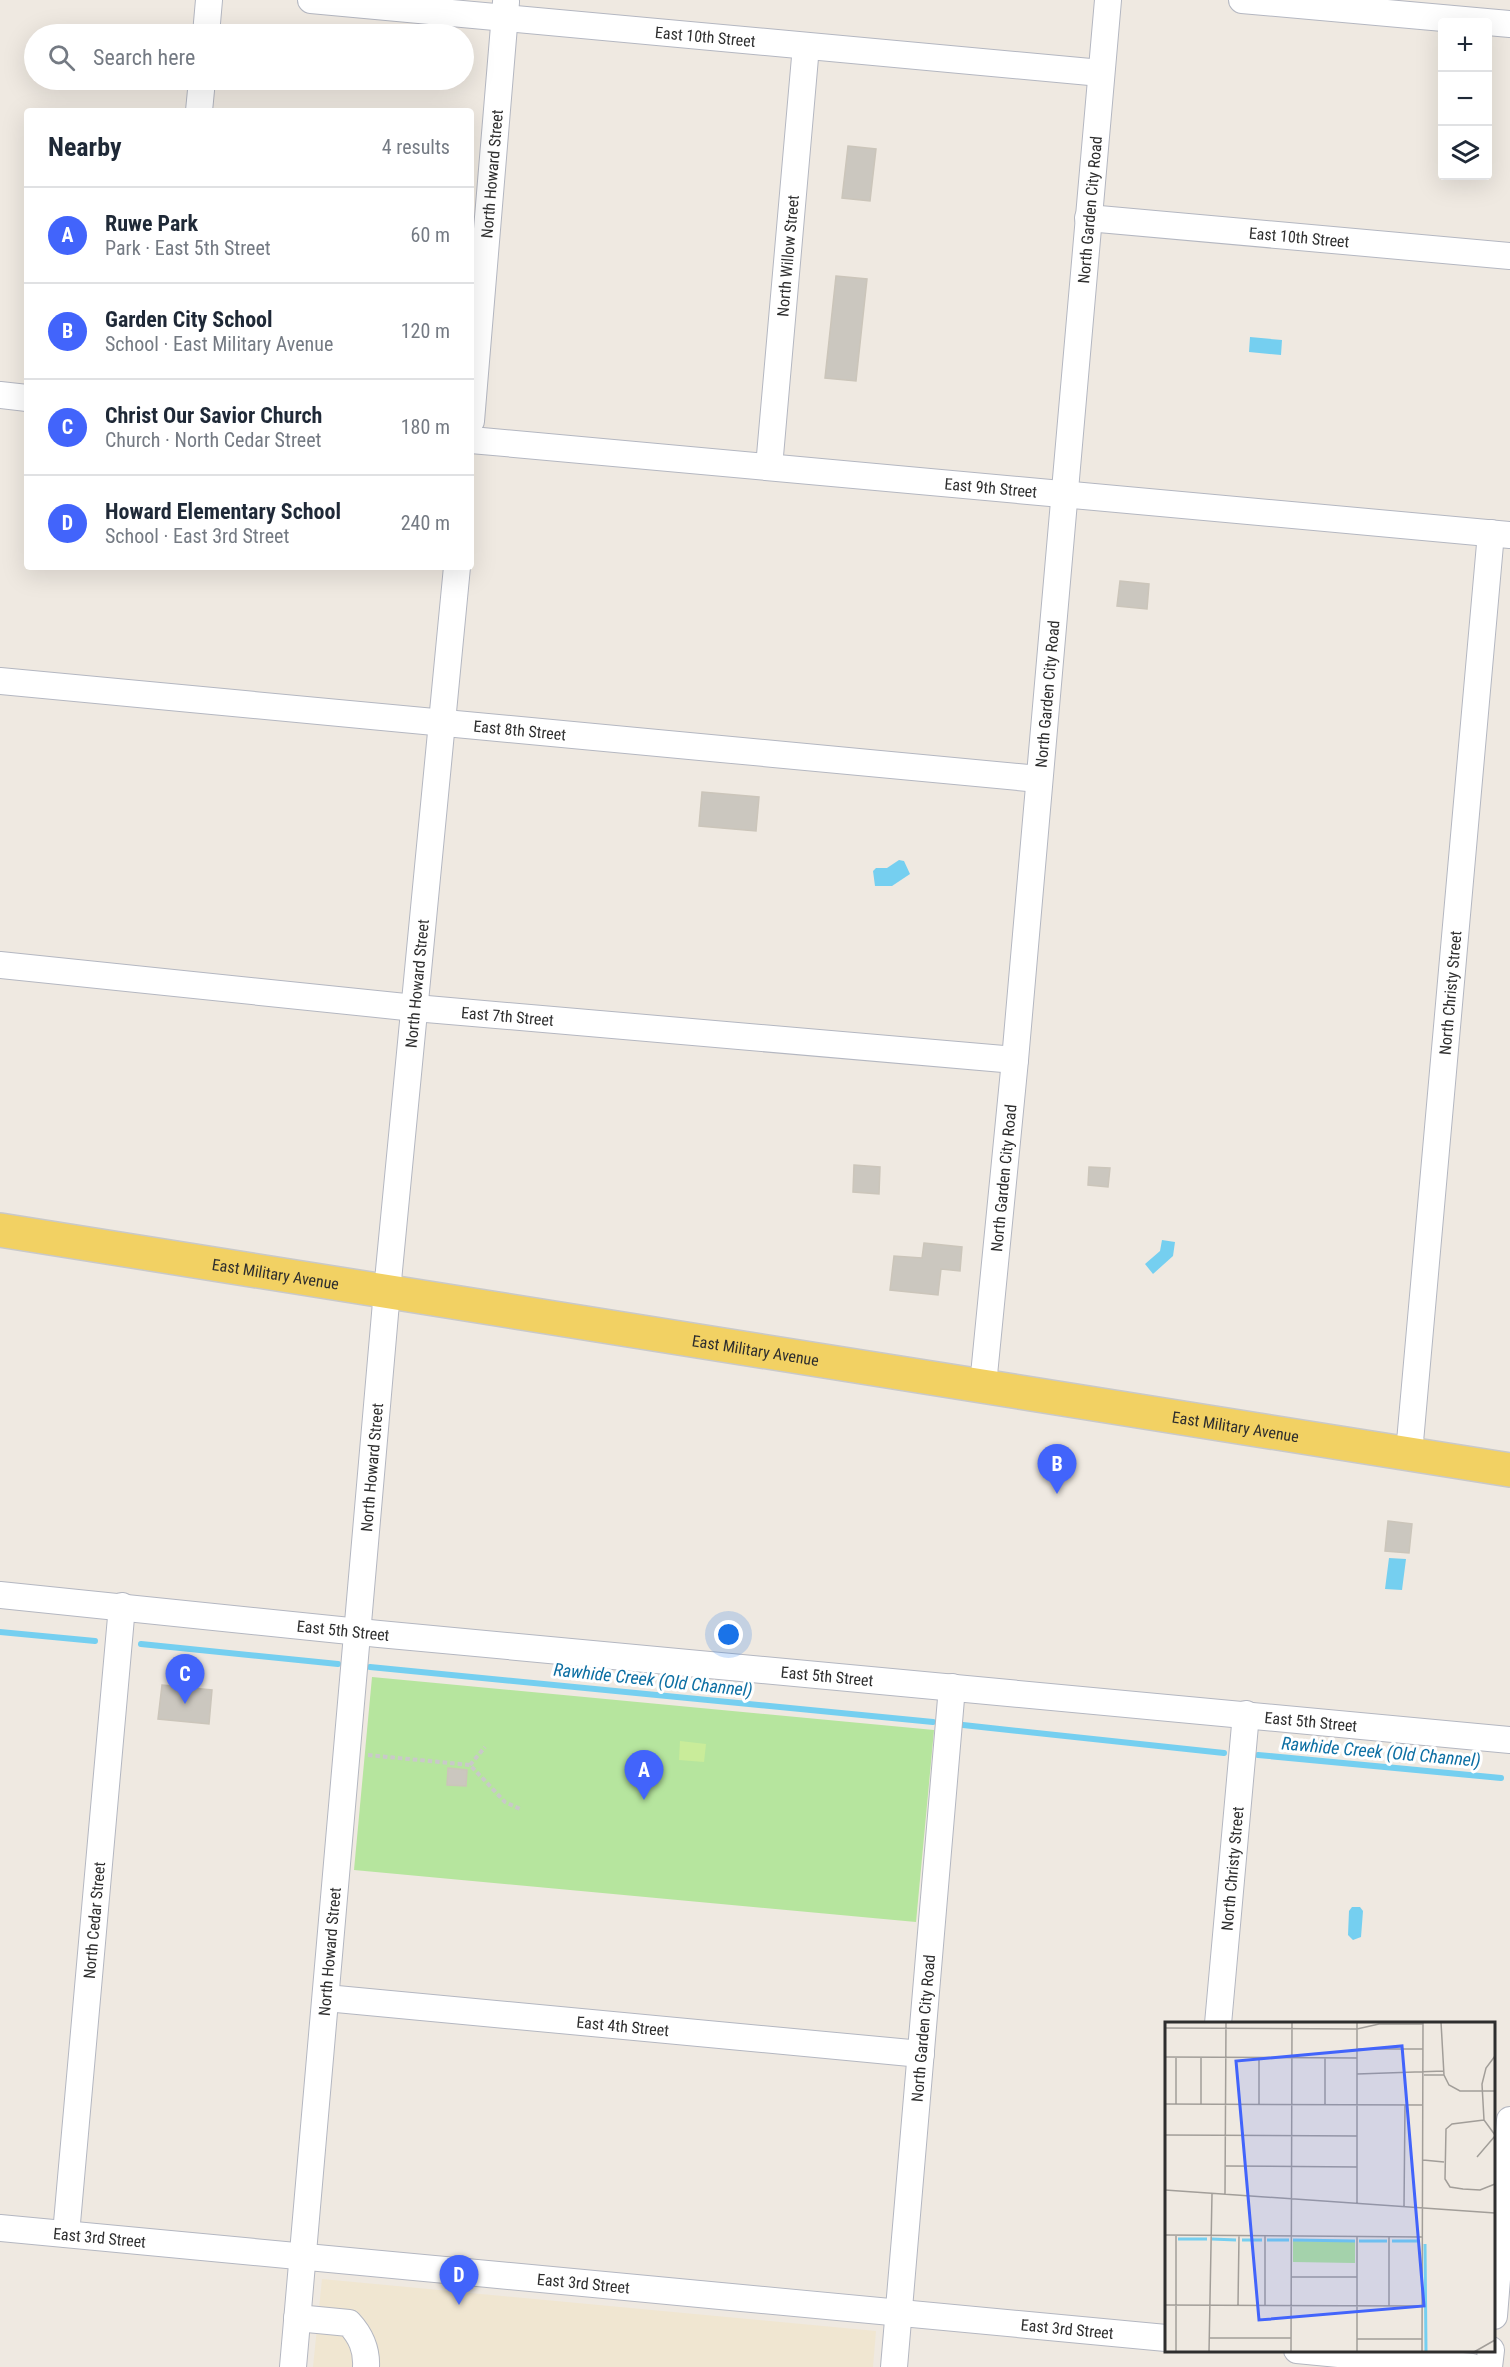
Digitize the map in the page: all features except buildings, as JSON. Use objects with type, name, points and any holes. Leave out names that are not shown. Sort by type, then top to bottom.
[{"type":"main road","name":"East Military Avenue","points":[[0,1230],[1510,1470]]},
{"type":"street","points":[[207,24],[209,0]]},
{"type":"street","name":"East 10th Street","points":[[311,0],[505,9],[806,46],[1101,74]]},
{"type":"street","name":"North Garden City Road","points":[[983,1385],[1015,1060],[1108,0]]},
{"type":"street","points":[[1242,0],[1510,24]]},
{"type":"street","name":"North Howard Street","points":[[474,384],[505,9]]},
{"type":"street","name":"North Willow Street","points":[[769,467],[806,46]]},
{"type":"street","points":[[199,108],[201,90]]},
{"type":"street","name":"East 10th Street","points":[[1088,218],[1510,255]]},
{"type":"street","points":[[0,395],[24,398]]},
{"type":"street","name":"East 9th Street","points":[[474,440],[1500,534]]},
{"type":"street","name":"North Christy Street","points":[[1409,1454],[1500,534]]},
{"type":"street","name":"North Howard Street","points":[[293,2367],[387,1291],[457,570]]},
{"type":"street","name":"East 8th Street","points":[[0,681],[1039,779]]},
{"type":"street","name":"East 7th Street","points":[[0,965],[416,1008],[1015,1060]]},
{"type":"street","name":"East 5th Street","points":[[0,1595],[1510,1740]]},
{"type":"street","name":"North Cedar Street","points":[[66,2234],[122,1606]]},
{"type":"street","name":"North Garden City Road","points":[[894,2367],[952,1688]]},
{"type":"street","name":"North Christy Street","points":[[1218,2022],[1246,1714]]},
{"type":"street","name":"East 4th Street","points":[[326,1998],[921,2054]]},
{"type":"street","points":[[1495,2304],[1510,2120]]},
{"type":"street","name":"East 3rd Street","points":[[0,2228],[1165,2338]]},
{"type":"street","points":[[297,2318],[349,2323],[360,2336],[365,2349],[366,2367]]},
{"type":"street","points":[[1318,2352],[1472,2367]]},
{"type":"street","points":[[1489,2367],[1491,2352]]},
{"type":"path","points":[[470,1765],[484,1747]]},
{"type":"path","points":[[368,1755],[470,1765],[505,1802],[520,1809]]},
{"type":"shaded area","points":[[322,2279],[876,2331],[873,2367],[313,2367]]},
{"type":"green space","points":[[372,1677],[934,1730],[916,1922],[354,1870]]},
{"type":"green space","points":[[680,1741],[706,1744],[704,1762],[679,1760]]},
{"type":"water","points":[[1250,337],[1282,340],[1281,355],[1249,352]]},
{"type":"water","points":[[899,860],[904,861],[910,874],[892,886],[875,886],[873,871],[876,868],[887,868]]},
{"type":"water","points":[[1162,1240],[1175,1242],[1173,1256],[1153,1274],[1145,1264],[1160,1251]]},
{"type":"water","points":[[1389,1558],[1406,1559],[1402,1590],[1385,1589]]},
{"type":"water","points":[[1352,1907],[1360,1907],[1363,1911],[1361,1937],[1353,1940],[1348,1935],[1349,1911]]},
{"type":"waterway","name":"Rawhide Creek (Old Channel)","points":[[0,1632],[95,1641]]},
{"type":"waterway","name":"Rawhide Creek (Old Channel)","points":[[141,1644],[338,1664]]},
{"type":"waterway","name":"Rawhide Creek (Old Channel)","points":[[370,1667],[933,1722]]},
{"type":"waterway","name":"Rawhide Creek (Old Channel)","points":[[963,1725],[1224,1753]]},
{"type":"waterway","name":"Rawhide Creek (Old Channel)","points":[[1258,1755],[1501,1778]]},
{"type":"place","name":"Garden City School","points":[[1057,1494]]},
{"type":"place","name":"Christ Our Savior Church","points":[[185,1704]]},
{"type":"place","name":"Ruwe Park","points":[[644,1800]]},
{"type":"place","name":"Howard Elementary School","points":[[459,2305]]}]
